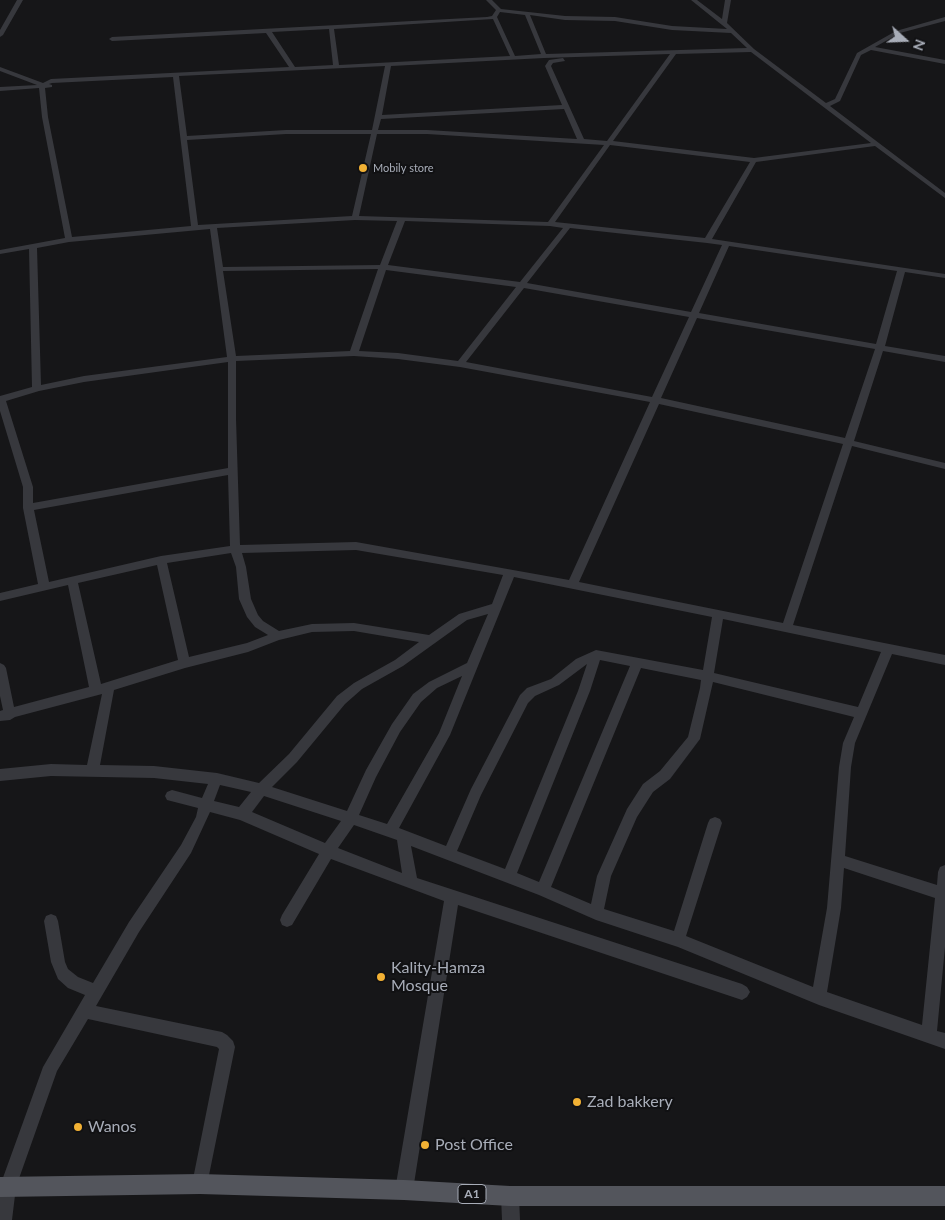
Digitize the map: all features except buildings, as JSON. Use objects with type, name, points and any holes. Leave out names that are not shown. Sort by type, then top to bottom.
[{"type":"main road","name":"A1","points":[[4,1187],[200,1184],[404,1190],[510,1196],[945,1196]]},
{"type":"street","points":[[1,32],[20,0]]},
{"type":"street","points":[[489,0],[499,10],[527,14],[575,19],[615,19],[672,28],[733,32]]},
{"type":"street","points":[[694,0],[724,23],[752,50],[945,196]]},
{"type":"street","points":[[724,23],[728,0]]},
{"type":"street","points":[[494,17],[499,10]]},
{"type":"street","points":[[527,14],[544,56]]},
{"type":"street","points":[[112,38],[331,28],[494,17]]},
{"type":"street","points":[[494,17],[513,57]]},
{"type":"street","points":[[826,105],[838,100],[857,56],[898,32],[945,19]]},
{"type":"street","points":[[331,28],[336,66]]},
{"type":"street","points":[[268,31],[292,68]]},
{"type":"street","points":[[870,48],[945,62]]},
{"type":"street","points":[[0,88],[292,68],[513,57],[752,50]]},
{"type":"street","points":[[582,142],[548,66],[551,61],[674,53]]},
{"type":"street","points":[[550,224],[610,144],[674,53]]},
{"type":"street","points":[[355,218],[388,64]]},
{"type":"street","points":[[0,69],[43,86]]},
{"type":"street","points":[[176,77],[195,228]]},
{"type":"street","points":[[43,86],[45,117],[69,240]]},
{"type":"street","points":[[378,117],[566,107]]},
{"type":"street","points":[[184,138],[286,132],[375,131],[463,134],[610,144],[754,160],[878,144]]},
{"type":"street","points":[[707,241],[754,160]]},
{"type":"street","points":[[0,252],[69,240],[213,226],[355,218],[402,219],[550,224],[707,241],[945,276]]},
{"type":"street","points":[[354,353],[402,219]]},
{"type":"street","points":[[213,226],[232,359],[232,471],[235,549],[241,567],[245,599],[253,617],[259,624],[278,636]]},
{"type":"street","points":[[460,364],[567,227]]},
{"type":"street","points":[[572,585],[726,244]]},
{"type":"street","points":[[33,246],[36,389]]},
{"type":"street","points":[[218,269],[383,268],[523,284],[945,359]]},
{"type":"street","points":[[787,627],[847,442],[880,348],[902,270]]},
{"type":"street","points":[[44,586],[28,508],[28,486],[1,400],[36,389],[120,374],[232,359],[354,353],[398,356],[460,364],[655,400],[847,442],[945,466]]},
{"type":"street","points":[[28,508],[232,471]]},
{"type":"street","points":[[0,596],[161,560],[235,549],[356,546],[510,572],[945,660]]},
{"type":"street","points":[[161,560],[185,663]]},
{"type":"street","points":[[411,883],[397,834],[444,735],[510,572]]},
{"type":"street","points":[[72,579],[96,691]]},
{"type":"street","points":[[242,814],[261,789],[299,752],[341,700],[358,686],[399,663],[463,616],[496,607]]},
{"type":"street","points":[[596,913],[604,876],[632,813],[648,788],[664,776],[694,739],[708,676],[718,614]]},
{"type":"street","points":[[0,668],[5,716],[96,691],[185,663],[248,647],[278,636],[312,628],[354,627],[432,640]]},
{"type":"street","points":[[819,997],[834,908],[844,767],[849,743],[860,713],[888,648]]},
{"type":"street","points":[[449,854],[484,776],[524,699],[530,692],[555,682],[580,662],[596,655],[708,676],[860,713]]},
{"type":"street","points":[[509,877],[584,691],[596,655]]},
{"type":"street","points":[[542,890],[638,662]]},
{"type":"street","points":[[287,920],[328,851],[351,818],[388,744],[417,698],[433,685],[472,666]]},
{"type":"street","points":[[92,771],[109,687]]},
{"type":"street","points":[[0,775],[50,770],[154,772],[217,779],[261,789],[397,834],[596,913],[678,940],[819,997],[945,1041]]},
{"type":"street","points":[[3,1220],[4,1187],[51,1067],[134,927],[186,849],[202,818],[205,805],[217,779]]},
{"type":"street","points":[[172,796],[242,814],[328,851],[411,883],[742,992]]},
{"type":"street","points":[[678,940],[714,823]]},
{"type":"street","points":[[838,860],[942,893]]},
{"type":"street","points":[[929,1036],[945,872]]},
{"type":"street","points":[[404,1190],[452,896]]},
{"type":"street","points":[[51,921],[54,944],[63,974],[73,983],[97,992]]},
{"type":"street","points":[[85,1011],[222,1040],[227,1047],[200,1184]]},
{"type":"street","points":[[510,1196],[511,1220]]},
{"type":"place","name":"Mobily store","points":[[363,168]]},
{"type":"place","name":"Kality-Hamza Mosque","points":[[381,977]]},
{"type":"place","name":"Zad bakkery","points":[[577,1102]]},
{"type":"place","name":"Wanos","points":[[78,1127]]},
{"type":"place","name":"Post Office","points":[[425,1145]]}]
